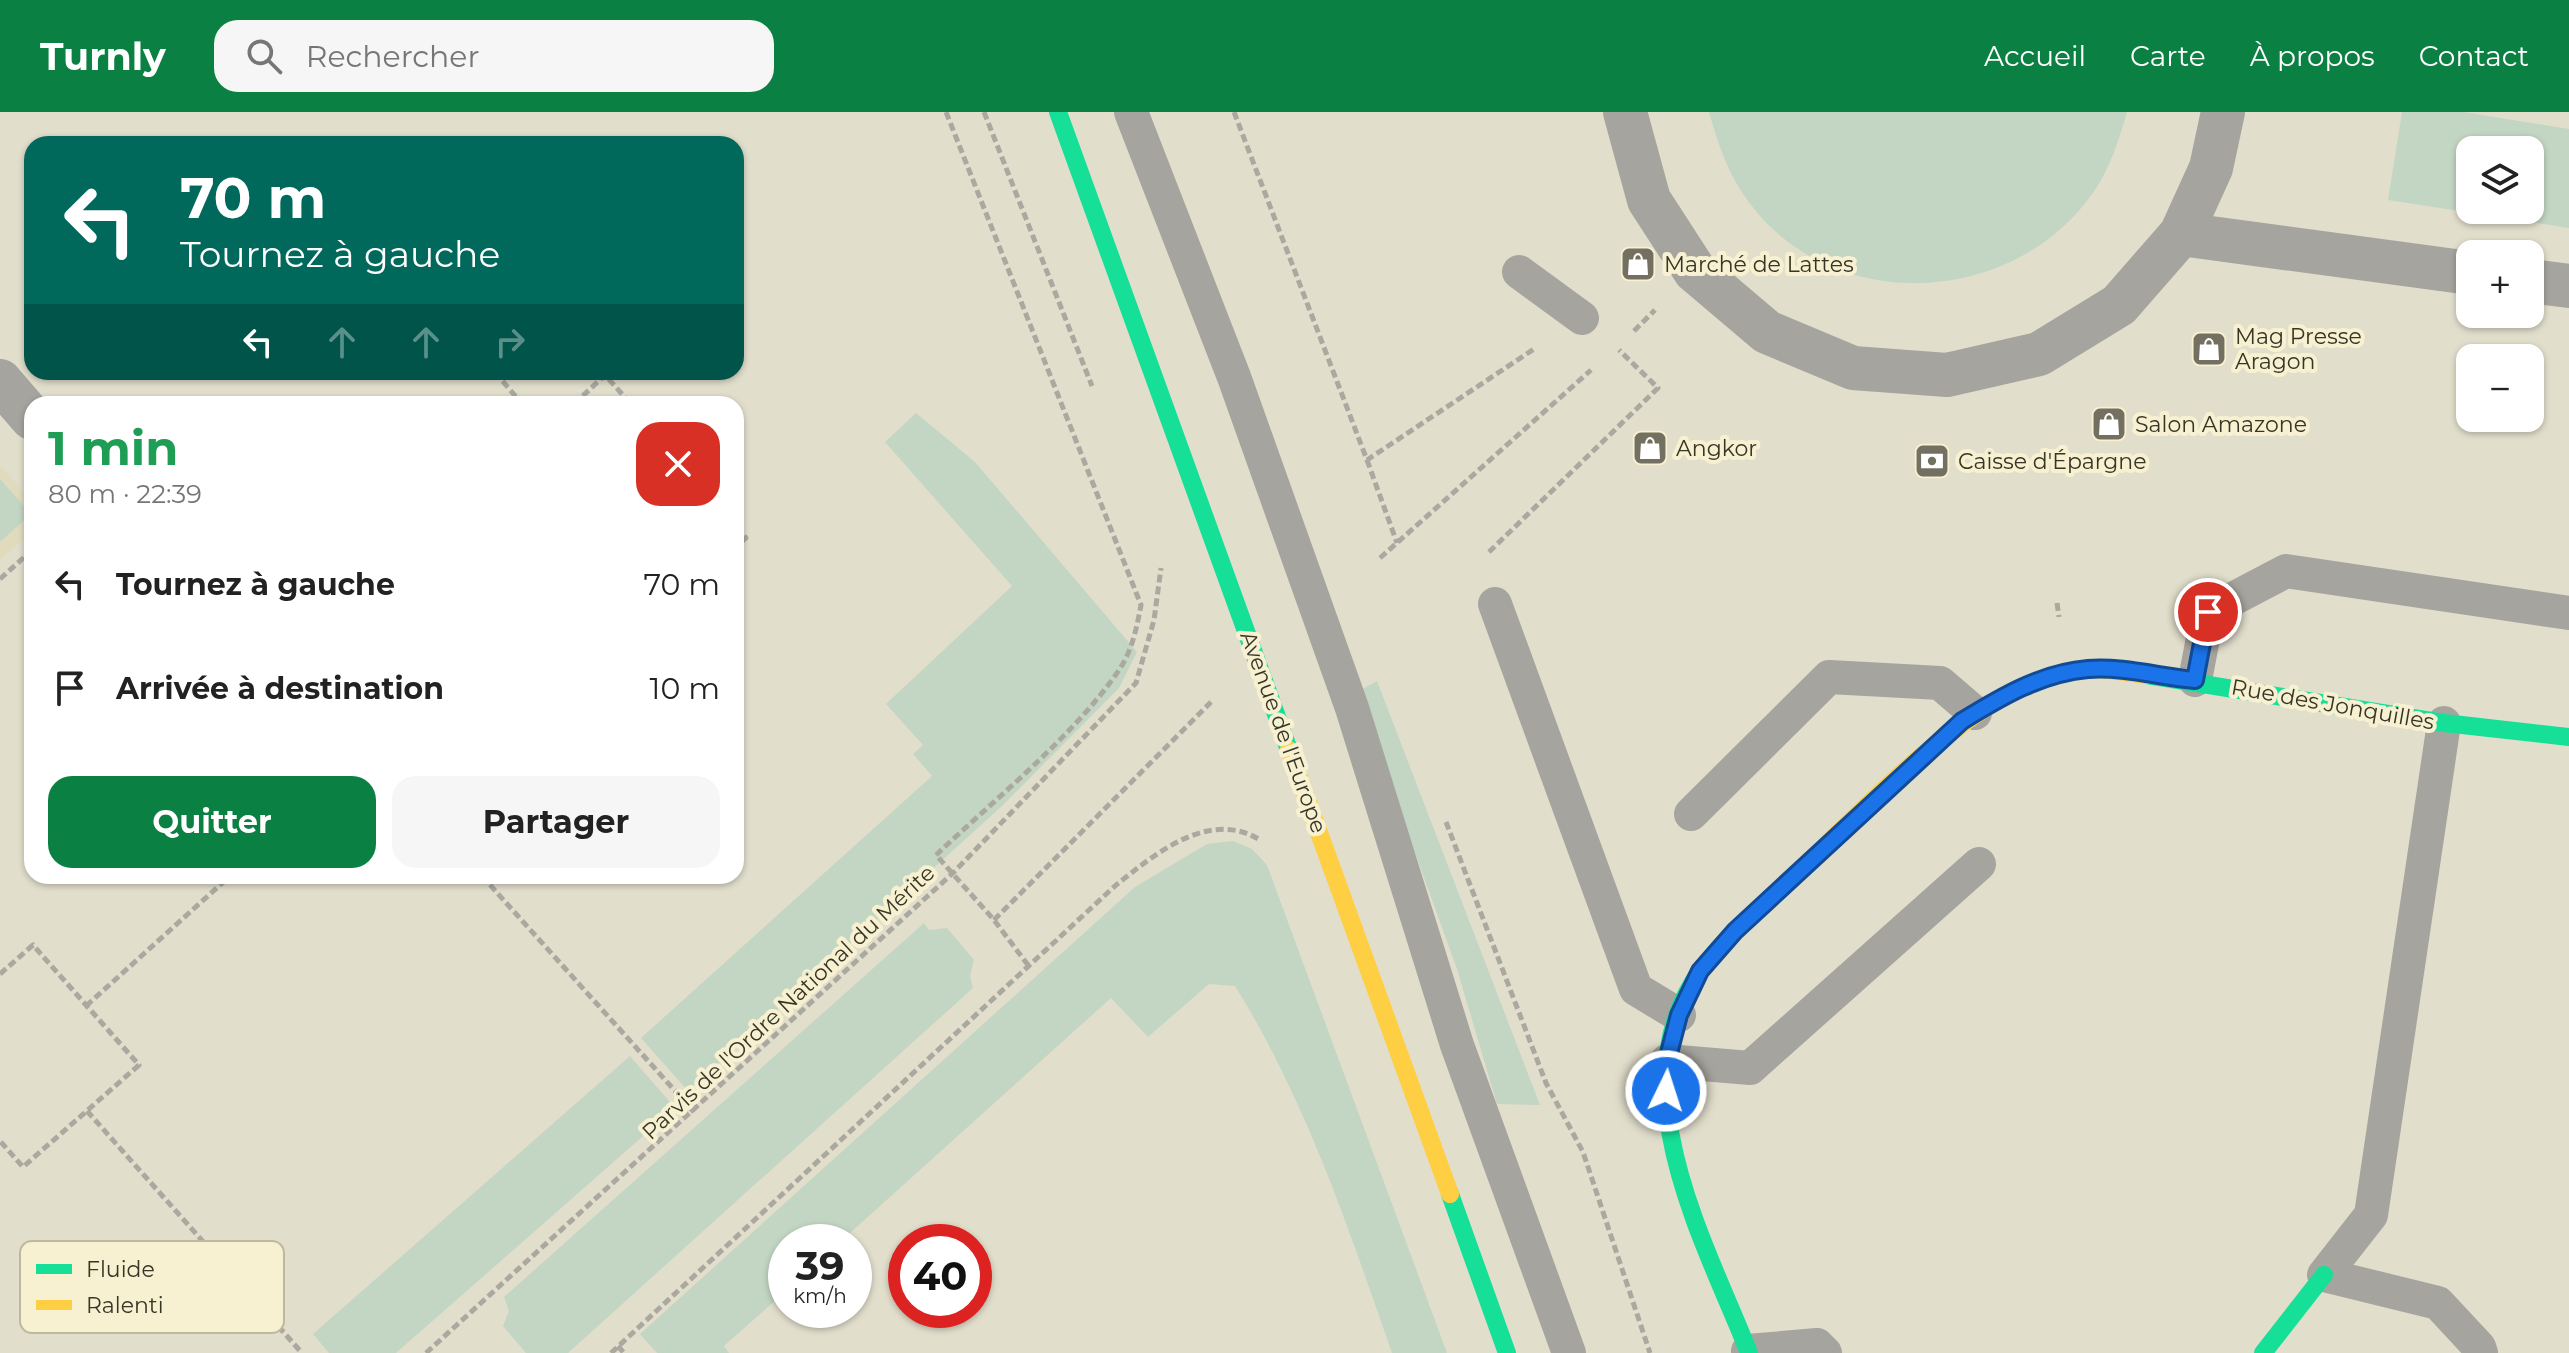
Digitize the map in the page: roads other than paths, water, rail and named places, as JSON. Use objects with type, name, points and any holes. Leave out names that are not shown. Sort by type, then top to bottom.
[{"type":"street","name":"Avenue de l'Europe","points":[[1058,112],[1507,1353]]},
{"type":"street","points":[[1625,112],[1649,200],[1695,271],[1767,332],[1853,368],[1947,375],[2039,354],[2119,305],[2181,234],[2211,168],[2223,112]]},
{"type":"street","points":[[2181,234],[2456,271]]},
{"type":"street","points":[[2544,283],[2569,286]]},
{"type":"street","points":[[0,381],[24,409]]},
{"type":"street","name":"Rue des Jonquilles","points":[[1748,1352],[1681,1180],[1666,1121],[1667,1061],[1679,1015],[1700,971],[1735,931],[1962,721],[2039,680],[2090,669],[2195,680],[2444,723],[2569,737]]},
{"type":"street","points":[[2263,1353],[2324,1275]]},
{"type":"lane","points":[[1131,112],[1234,377],[1352,708],[1457,1045],[1569,1353]]},
{"type":"lane","points":[[1519,272],[1582,318]]},
{"type":"lane","points":[[2195,680],[2208,612],[2286,571],[2569,613]]},
{"type":"lane","points":[[1495,604],[1636,989],[1679,1015]]},
{"type":"lane","points":[[1691,814],[1829,677],[1940,683],[1975,713]]},
{"type":"lane","points":[[2444,723],[2371,1215],[2324,1275],[2438,1303],[2481,1353]]},
{"type":"lane","points":[[1667,1061],[1750,1068],[1979,864]]},
{"type":"lane","points":[[1748,1352],[1817,1345],[1825,1353]]},
{"type":"place","name":"Marché de Lattes","points":[[1638,264]]},
{"type":"place","name":"Mag Presse Aragon","points":[[2209,349]]},
{"type":"place","name":"Salon Amazone","points":[[2109,424]]},
{"type":"place","name":"Angkor","points":[[1650,448]]},
{"type":"place","name":"Caisse d'Épargne","points":[[1932,461]]}]
